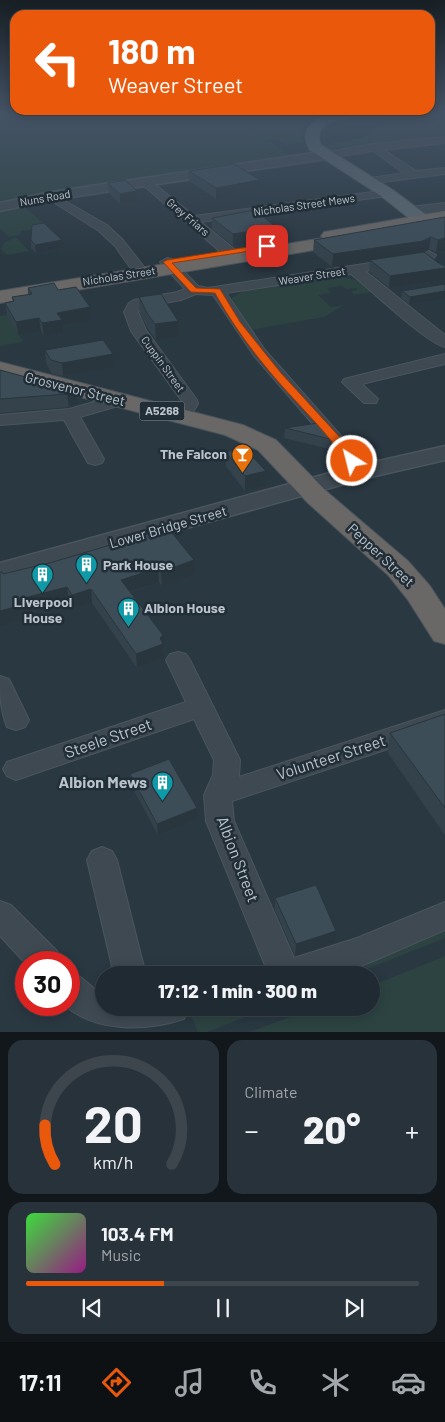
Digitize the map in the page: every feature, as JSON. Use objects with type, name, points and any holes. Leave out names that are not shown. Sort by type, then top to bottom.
[{"type":"highway","name":"Nicholas Street","points":[[0,288],[136,267],[169,265],[229,252],[434,217]]},
{"type":"highway","name":"Nicholas Street","points":[[0,297],[434,217]]},
{"type":"highway","name":"Grosvenor Street","points":[[0,369],[234,430],[267,445],[307,486]]},
{"type":"highway","name":"Pepper Street","points":[[307,486],[398,568],[419,593],[445,633]]},
{"type":"main road","points":[[339,162],[387,194],[434,217]]},
{"type":"street","name":"Nuns Road","points":[[0,207],[50,196],[147,183],[265,162]]},
{"type":"street","points":[[396,162],[414,174]]},
{"type":"street","points":[[368,181],[445,170]]},
{"type":"street","name":"Grey Friars","points":[[147,183],[229,252]]},
{"type":"street","name":"Nicholas Street Mews","points":[[192,220],[387,194]]},
{"type":"street","points":[[50,196],[103,228],[119,243],[136,267]]},
{"type":"street","points":[[268,196],[283,207]]},
{"type":"street","name":"Weaver Street","points":[[131,310],[139,303],[181,296],[194,290],[217,291],[427,257],[439,267]]},
{"type":"street","points":[[169,265],[194,290]]},
{"type":"street","points":[[354,269],[384,295],[445,342]]},
{"type":"street","points":[[217,291],[236,323],[259,352],[352,459],[356,473]]},
{"type":"street","points":[[384,295],[401,292]]},
{"type":"street","name":"Cuppin Street","points":[[131,310],[139,331],[189,400],[189,404],[182,416]]},
{"type":"street","points":[[370,399],[350,382],[445,359]]},
{"type":"street","points":[[0,420],[70,414],[119,400]]},
{"type":"street","points":[[70,414],[95,459]]},
{"type":"street","name":"Lower Bridge Street","points":[[0,572],[270,498],[307,486],[445,453]]},
{"type":"street","name":"Albion Street","points":[[178,660],[227,760],[226,775],[218,795],[220,821],[283,966]]},
{"type":"street","points":[[0,685],[16,720]]},
{"type":"street","name":"Steele Street","points":[[16,769],[201,707]]},
{"type":"street","name":"Volunteer Street","points":[[218,795],[445,720]]},
{"type":"street","points":[[102,860],[128,966]]},
{"type":"street","points":[[0,915],[35,951]]},
{"type":"street","points":[[316,966],[360,952],[445,916]]},
{"type":"street","points":[[80,997],[95,1006]]},
{"type":"green space","points":[[0,162],[261,162],[0,202]]},
{"type":"green space","points":[[22,205],[48,227],[21,231],[19,235],[9,237],[0,228],[0,210]]},
{"type":"green space","points":[[16,237],[29,251],[7,255],[1,249],[5,242]]},
{"type":"green space","points":[[335,275],[356,280],[373,292],[354,295],[351,291],[358,290],[356,288],[346,289],[342,286],[327,288],[331,293],[318,295],[331,307],[344,305],[324,317],[250,330],[231,304],[232,298],[243,291]]},
{"type":"green space","points":[[7,315],[23,342],[0,346],[0,316]]},
{"type":"green space","points":[[445,925],[445,938],[375,966],[336,966]]},
{"type":"green space","points":[[445,956],[445,1032],[249,1032],[293,1016],[380,1016],[380,982]]},
{"type":"green space","points":[[192,1016],[248,1016],[207,1032],[198,1032]]},
{"type":"building","points":[[234,164],[260,180],[216,188],[189,171]]},
{"type":"building","points":[[125,180],[137,191],[120,194],[108,183]]},
{"type":"building","points":[[255,210],[276,227],[233,234],[212,218]]},
{"type":"building","points":[[445,217],[445,238],[438,240],[431,237],[423,241],[333,254],[314,240]]},
{"type":"building","points":[[44,223],[62,240],[35,245],[31,240],[32,225]]},
{"type":"building","points":[[424,252],[445,266],[445,268],[390,276],[370,260]]},
{"type":"building","points":[[54,283],[58,290],[76,287],[90,307],[57,313],[62,320],[42,323],[39,318],[16,322],[5,303],[14,301],[12,297],[32,294],[28,288]]},
{"type":"building","points":[[445,284],[445,291],[410,297],[402,291]]},
{"type":"building","points":[[161,294],[178,321],[155,324],[139,297]]},
{"type":"building","points":[[103,340],[113,354],[62,363],[51,360],[45,350]]},
{"type":"building","points":[[0,370],[77,391],[67,394],[0,399]]},
{"type":"building","points":[[318,423],[334,440],[285,428]]},
{"type":"building","points":[[244,448],[266,471],[245,476],[226,452]]},
{"type":"building","points":[[168,528],[194,560],[161,572],[158,568],[121,580],[163,635],[160,638],[163,644],[136,654],[91,589],[72,595],[67,587],[16,600],[19,606],[0,611],[0,572],[3,574],[53,562]]},
{"type":"building","points":[[445,714],[445,808],[390,733]]},
{"type":"building","name":"Albion Mews","points":[[169,759],[197,808],[157,824],[130,774]]},
{"type":"building","points":[[316,885],[336,931],[296,944],[275,898]]},
{"type":"place","name":"The Falcon","points":[[243,473]]},
{"type":"place","name":"Park House","points":[[87,584]]},
{"type":"place","name":"Liverpool House","points":[[43,593]]},
{"type":"place","name":"Albion House","points":[[128,627]]},
{"type":"place","name":"Albion Mews","points":[[163,801]]},
{"type":"route","points":[[267,246],[167,262],[194,290],[201,292],[217,291],[236,323],[352,461]]}]
